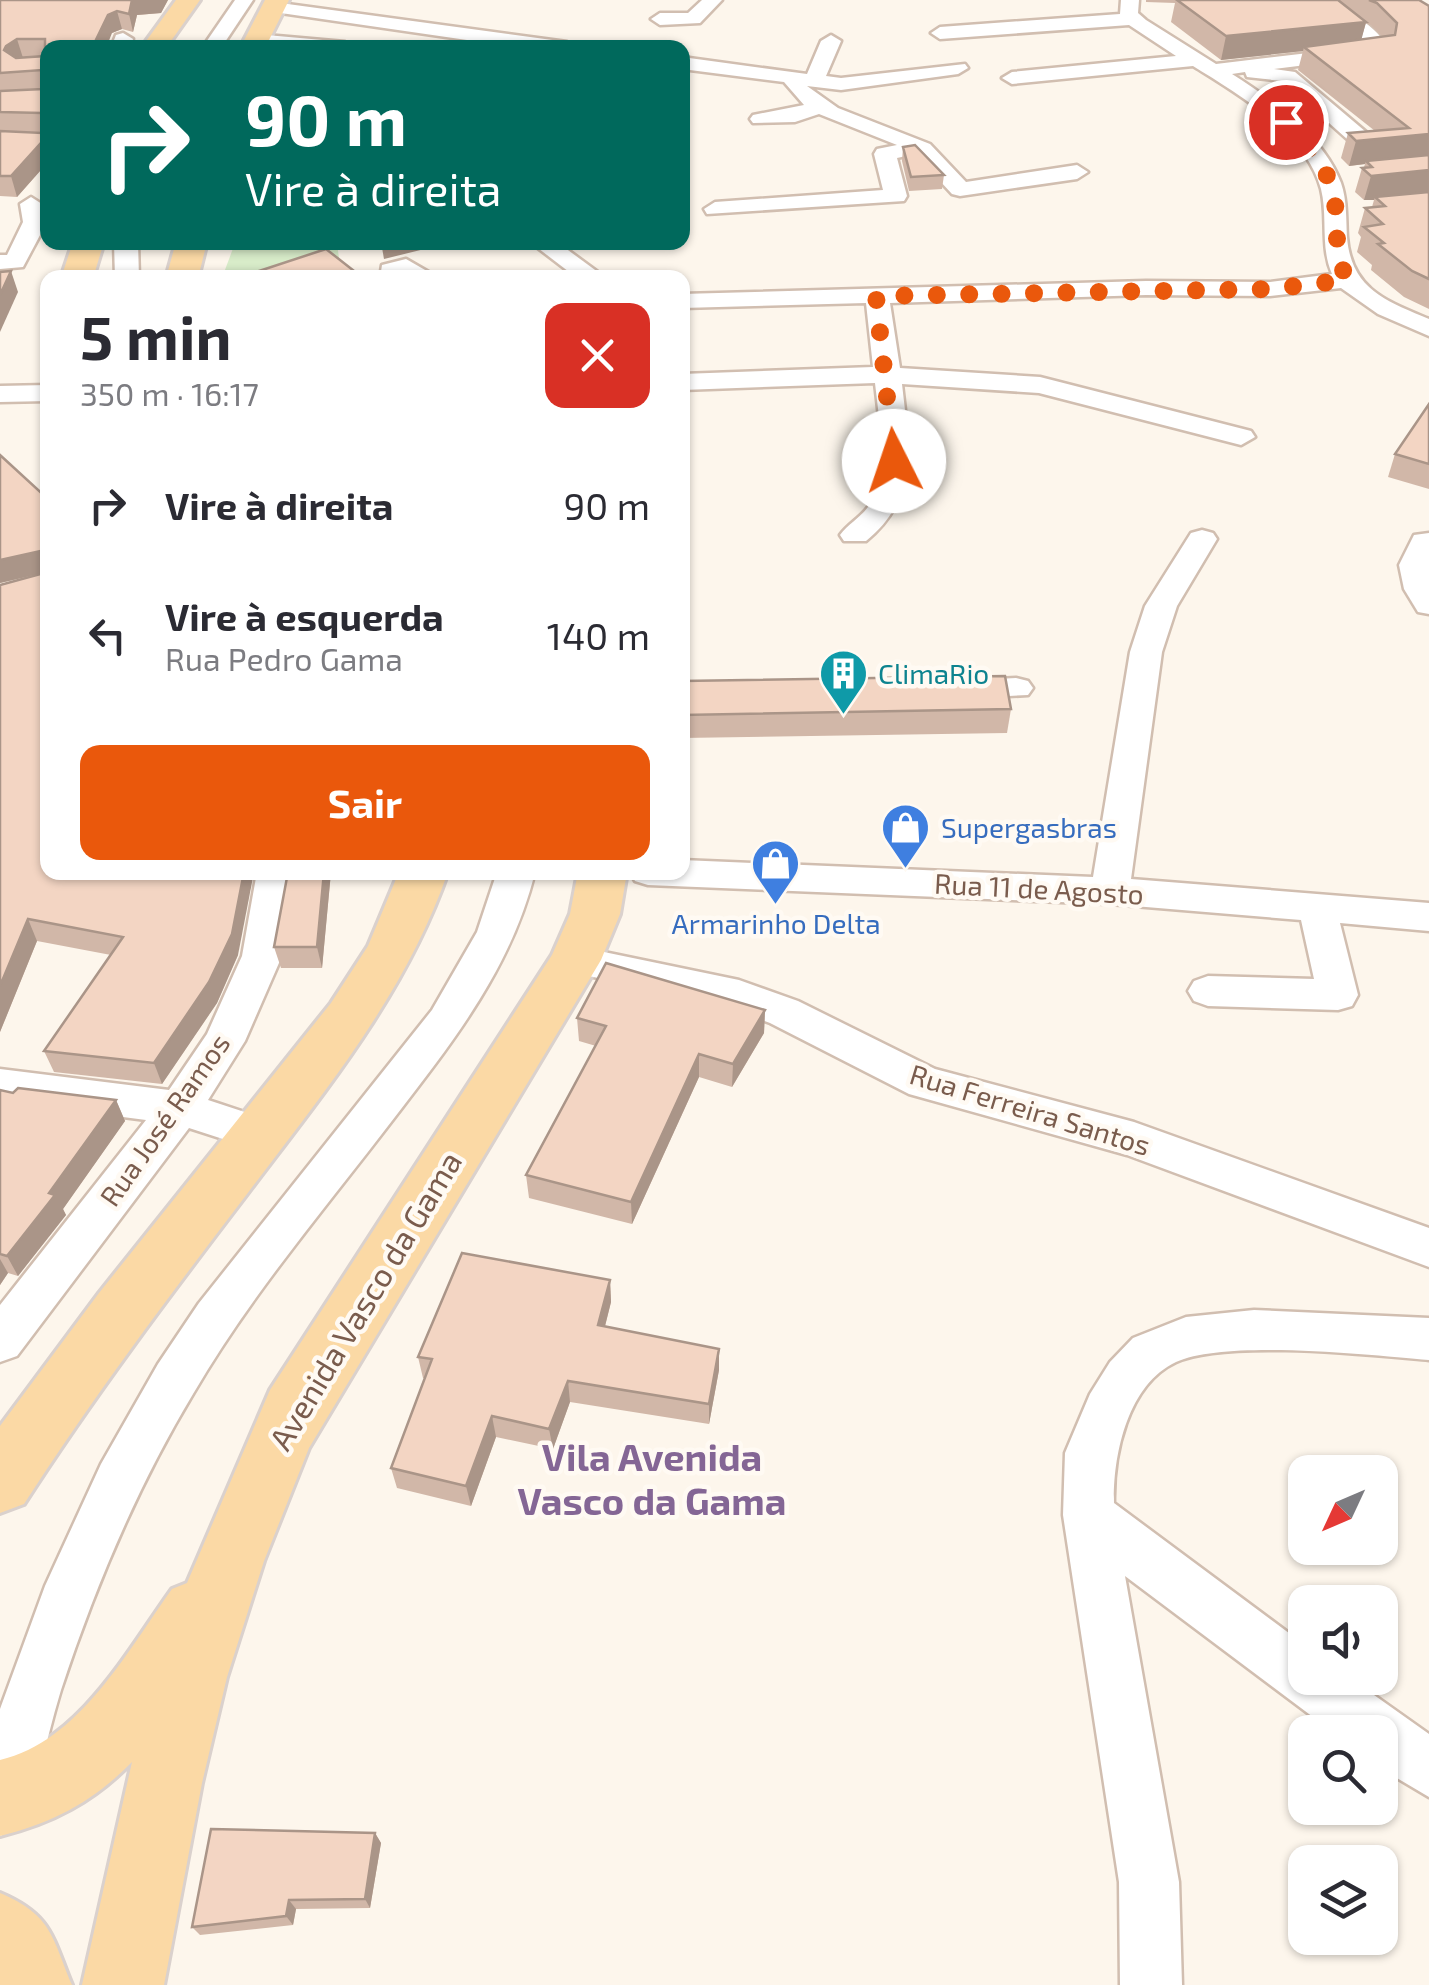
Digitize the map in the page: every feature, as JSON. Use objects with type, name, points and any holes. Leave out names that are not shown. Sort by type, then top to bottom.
[{"type":"main road","points":[[159,40],[188,0]]},
{"type":"main road","points":[[184,40],[211,0]]},
{"type":"main road","points":[[256,40],[275,3]]},
{"type":"main road","points":[[0,1482],[44,1414],[343,1030],[382,972],[408,921],[421,880]]},
{"type":"main road","name":"Avenida Vasco da Gama","points":[[123,1985],[180,1717],[221,1582],[293,1411],[575,960],[595,914],[601,880]]},
{"type":"main road","points":[[1,1801],[38,1791],[72,1767],[113,1727],[221,1582]]},
{"type":"main road","points":[[0,1933],[17,1950],[31,1985]]},
{"type":"street","points":[[218,40],[244,0]]},
{"type":"street","points":[[660,19],[693,19],[713,0]]},
{"type":"street","points":[[275,3],[516,40]]},
{"type":"street","points":[[1012,78],[1208,68],[1379,51],[1378,45],[1344,17],[1305,4]]},
{"type":"street","points":[[1126,8],[1286,122],[1336,177],[1337,250],[1347,280],[1382,306],[1429,328]]},
{"type":"street","points":[[940,33],[1126,8],[1158,13]]},
{"type":"street","points":[[831,41],[802,80],[802,95],[918,147],[960,189],[1077,172]]},
{"type":"street","points":[[690,64],[857,84],[958,68]]},
{"type":"street","points":[[1208,68],[1288,76],[1364,142]]},
{"type":"street","points":[[760,120],[795,116],[821,106]]},
{"type":"street","points":[[715,210],[896,196],[885,154],[918,147]]},
{"type":"street","points":[[26,240],[3,221],[20,214],[40,196]]},
{"type":"street","points":[[0,262],[14,262],[35,222],[40,196]]},
{"type":"street","points":[[1334,214],[1363,211]]},
{"type":"street","points":[[554,250],[582,270]]},
{"type":"street","points":[[690,301],[1291,288],[1347,280]]},
{"type":"street","points":[[1232,289],[1429,328]]},
{"type":"street","points":[[855,535],[885,505],[892,484],[892,424],[876,296]]},
{"type":"street","points":[[690,382],[885,375],[1040,385],[1241,437]]},
{"type":"street","points":[[0,394],[40,393]]},
{"type":"street","points":[[1110,891],[1146,652],[1161,606],[1202,539]]},
{"type":"street","points":[[1427,542],[1415,553],[1412,568],[1429,605]]},
{"type":"street","points":[[918,689],[1016,688]]},
{"type":"street","name":"Rua 11 de Agosto","points":[[690,874],[1110,891],[1429,917]]},
{"type":"street","name":"Rua José Ramos","points":[[0,1341],[180,1108],[246,998],[262,956],[275,880]]},
{"type":"street","points":[[1,1801],[16,1744],[74,1577],[128,1460],[176,1377],[239,1287],[446,1022],[497,936],[514,880]]},
{"type":"street","points":[[1208,991],[1338,995],[1317,908]]},
{"type":"street","name":"Rua Ferreira Santos","points":[[575,960],[725,990],[784,1012],[924,1082],[1134,1140],[1429,1248]]},
{"type":"street","points":[[0,1086],[180,1108],[260,1134]]},
{"type":"street","points":[[1151,1985],[1149,1882],[1089,1515],[1090,1452],[1106,1410],[1158,1347],[1208,1333],[1429,1339]]},
{"type":"street","points":[[1089,1515],[1208,1609],[1354,1715]]},
{"type":"street","points":[[1398,1746],[1429,1768]]},
{"type":"green space","points":[[232,250],[338,250],[341,270],[225,270]]},
{"type":"building","points":[[0,0],[132,0],[129,14],[117,11],[108,15],[96,40],[17,39],[6,46],[4,50],[16,58],[40,56],[40,70],[0,73]]},
{"type":"building","points":[[1177,0],[1338,0],[1366,22],[1226,36]]},
{"type":"building","points":[[1369,0],[1419,0],[1429,6],[1429,134],[1356,141],[1348,133],[1409,128],[1304,47],[1395,35],[1397,23]]},
{"type":"building","points":[[40,89],[40,113],[0,112],[0,91]]},
{"type":"building","points":[[0,131],[40,133],[40,144],[11,176],[0,176]]},
{"type":"building","points":[[915,145],[944,175],[911,177],[903,147]]},
{"type":"building","points":[[1429,155],[1429,170],[1371,176],[1362,168],[1372,167],[1366,161]]},
{"type":"building","points":[[1429,192],[1429,279],[1412,271],[1378,244],[1384,243],[1364,227],[1383,224],[1365,208],[1385,206],[1375,197]]},
{"type":"building","points":[[327,250],[353,270],[262,270]]},
{"type":"building","points":[[11,271],[0,295],[0,272]]},
{"type":"building","points":[[1429,404],[1429,464],[1395,454]]},
{"type":"building","points":[[0,455],[40,492],[40,551],[0,560]]},
{"type":"building","points":[[40,574],[40,880],[242,880],[232,934],[209,982],[154,1063],[44,1051],[123,937],[28,919],[0,986],[0,585]]},
{"type":"building","points":[[1005,676],[1011,709],[690,715],[690,681]]},
{"type":"building","points":[[287,880],[323,880],[317,947],[274,947]]},
{"type":"building","points":[[606,963],[765,1010],[733,1064],[699,1054],[631,1202],[526,1175],[606,1026],[577,1018]]},
{"type":"building","points":[[18,1088],[116,1100],[49,1193],[55,1195],[7,1256],[0,1254],[0,1090],[13,1093]]},
{"type":"building","points":[[462,1253],[610,1280],[598,1325],[719,1349],[709,1404],[568,1381],[549,1429],[492,1416],[466,1486],[391,1468],[432,1359],[418,1357]]},
{"type":"building","points":[[211,1829],[375,1833],[365,1899],[289,1900],[286,1916],[192,1927]]},
{"type":"place","name":"ClimaRio","points":[[843,716]]},
{"type":"place","name":"Supergasbras","points":[[906,870]]},
{"type":"place","name":"Armarinho Delta","points":[[776,906]]},
{"type":"district","name":"Vila Avenida Vasco da Gama","points":[[652,1480]]},
{"type":"route","points":[[894,461],[876,296],[1146,288],[1270,289],[1347,280],[1337,250],[1335,203],[1328,178],[1286,122]]}]
